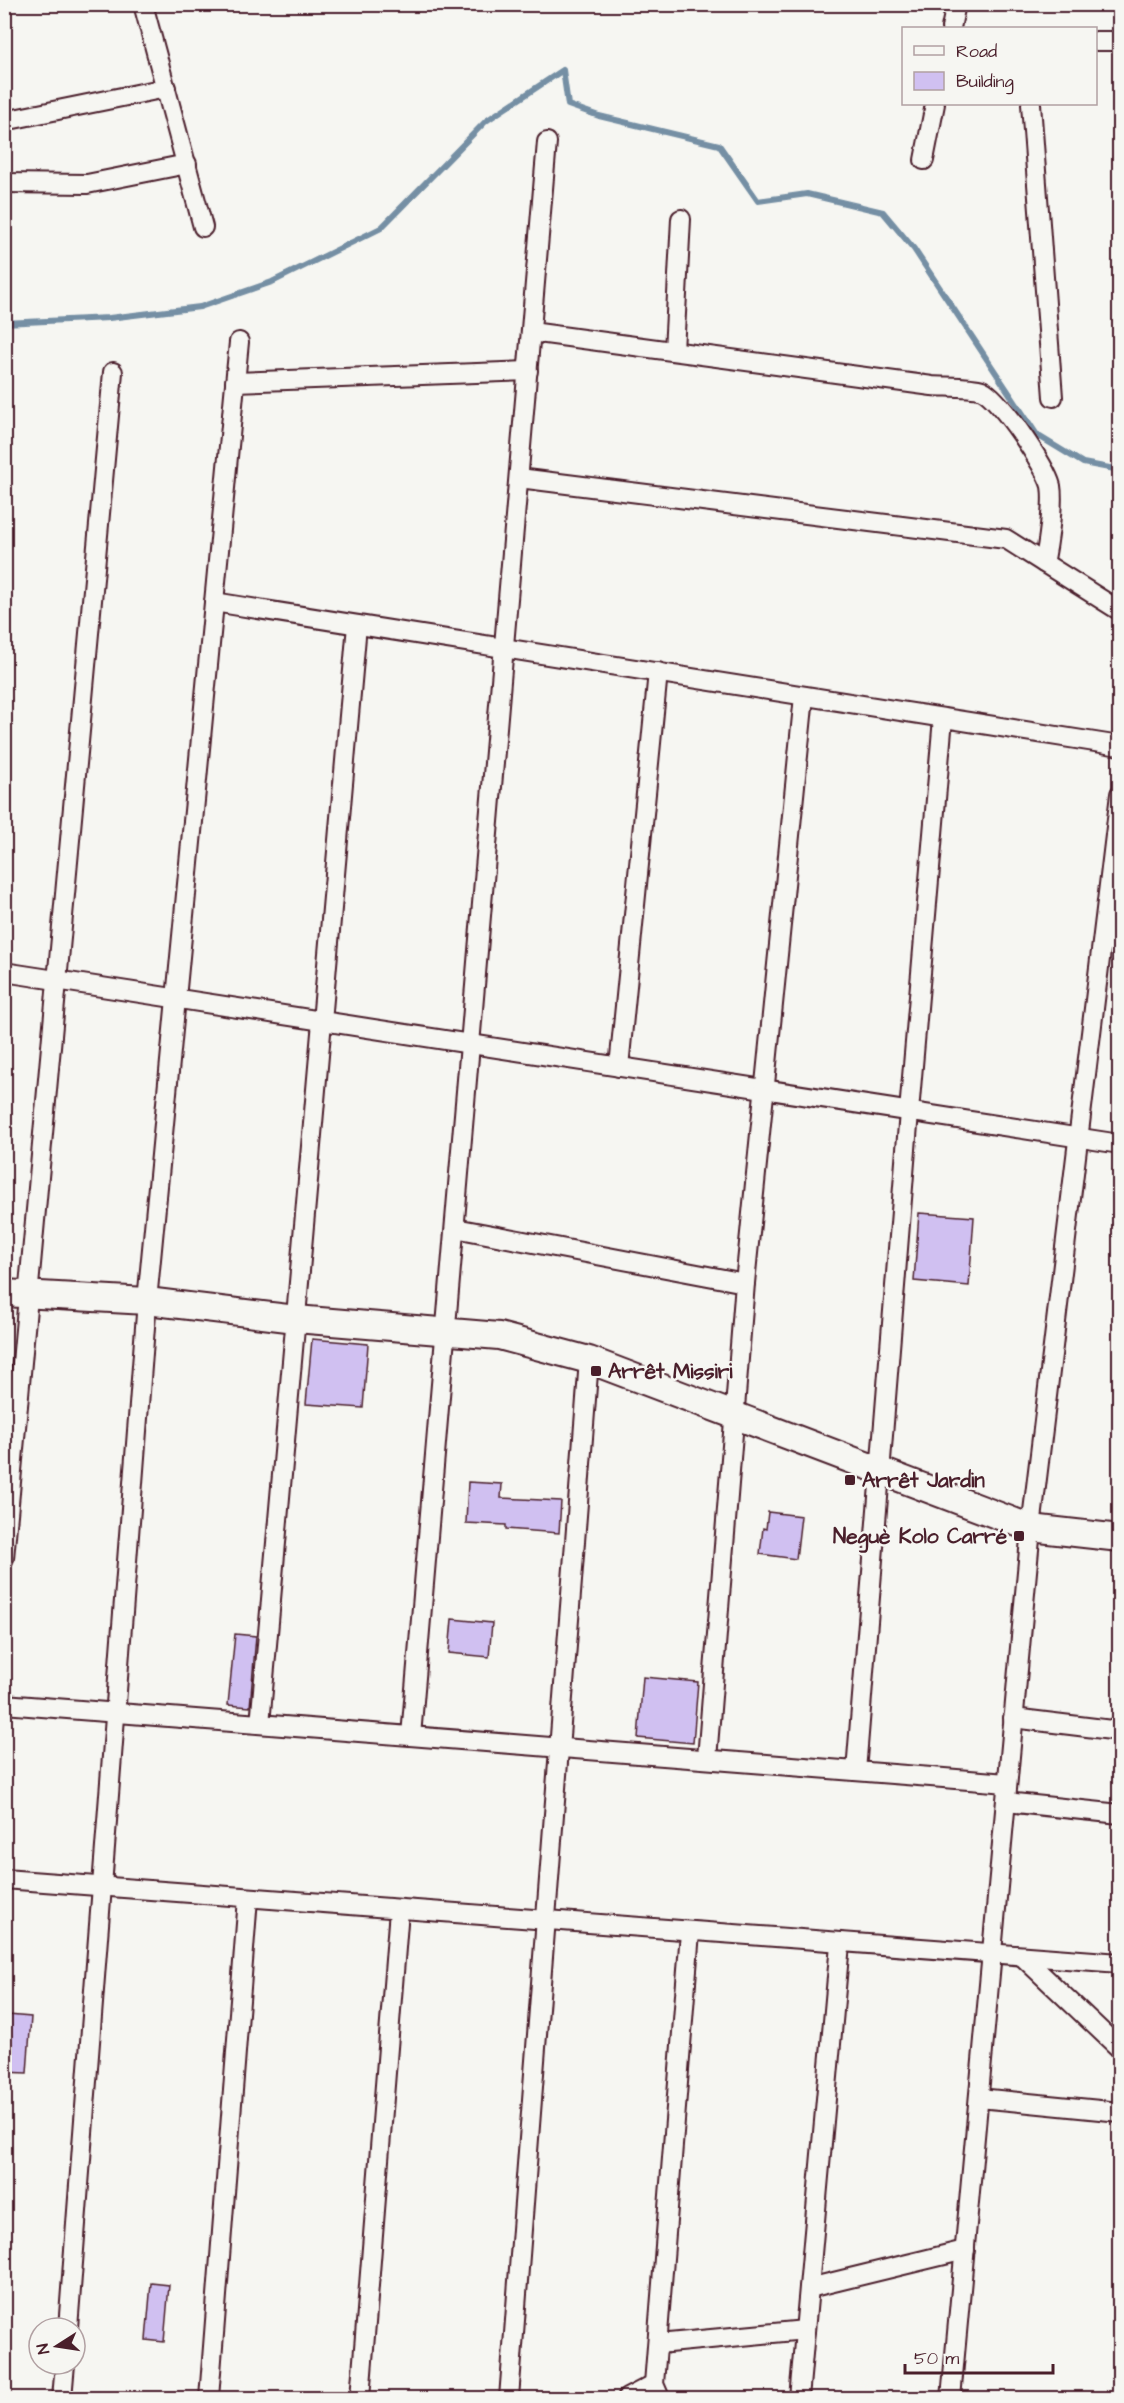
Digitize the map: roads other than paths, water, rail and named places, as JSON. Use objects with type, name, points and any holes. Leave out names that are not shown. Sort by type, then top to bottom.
[{"type":"street","points":[[143,4],[203,227]]},
{"type":"street","points":[[951,27],[956,4]]},
{"type":"street","points":[[1097,41],[1119,41]]},
{"type":"street","points":[[4,121],[166,88]]},
{"type":"street","points":[[924,160],[935,105]]},
{"type":"street","points":[[1031,105],[1053,397]]},
{"type":"street","points":[[411,1736],[547,142]]},
{"type":"street","points":[[4,183],[87,184],[187,164]]},
{"type":"street","points":[[674,351],[681,219]]},
{"type":"street","points":[[531,332],[932,386],[981,390],[1002,406],[1042,465],[1051,487],[1049,543],[1044,563]]},
{"type":"street","points":[[69,2316],[147,1301],[239,342]]},
{"type":"street","points":[[235,382],[528,370]]},
{"type":"street","points":[[4,1558],[16,1294],[57,981],[113,372]]},
{"type":"street","points":[[519,478],[1006,539],[1119,611]]},
{"type":"street","points":[[214,602],[1119,746]]},
{"type":"street","points":[[260,1724],[357,625]]},
{"type":"street","points":[[619,1067],[658,672]]},
{"type":"street","points":[[707,1759],[745,1283],[804,696]]},
{"type":"street","points":[[856,1771],[943,718]]},
{"type":"street","points":[[951,2398],[1031,1528],[1119,794]]},
{"type":"street","points":[[4,972],[1119,1144]]},
{"type":"street","points":[[455,1228],[745,1283]]},
{"type":"street","points":[[16,1294],[147,1301],[296,1319],[446,1333],[499,1335],[589,1360],[1031,1528],[1119,1538]]},
{"type":"street","points":[[509,2398],[589,1360]]},
{"type":"street","points":[[4,1704],[1007,1783]]},
{"type":"street","points":[[1013,1718],[1119,1731]]},
{"type":"street","points":[[1006,1802],[1119,1814]]},
{"type":"street","points":[[4,1879],[840,1944],[1119,1963]]},
{"type":"street","points":[[209,2398],[248,1898]]},
{"type":"street","points":[[360,2398],[399,1910]]},
{"type":"street","points":[[627,2398],[657,2391],[658,2344],[690,1932]]},
{"type":"street","points":[[799,2398],[840,1944]]},
{"type":"street","points":[[1023,1957],[1119,2049]]},
{"type":"street","points":[[979,2098],[1119,2112]]},
{"type":"street","points":[[809,2288],[965,2250]]},
{"type":"street","points":[[658,2344],[805,2330]]},
{"type":"street","points":[[62,2398],[64,2376]]},
{"type":"waterway","points":[[4,323],[109,318],[200,307],[272,282],[381,228],[486,121],[563,70],[568,105],[599,116],[719,145],[758,201],[807,194],[883,212],[914,249],[1037,435],[1083,463],[1120,470]]},
{"type":"place","name":"Arrêt Missiri","points":[[596,1371]]},
{"type":"place","name":"Arrêt Jardin","points":[[850,1480]]},
{"type":"place","name":"Neguè Kolo Carré","points":[[1019,1536]]}]
